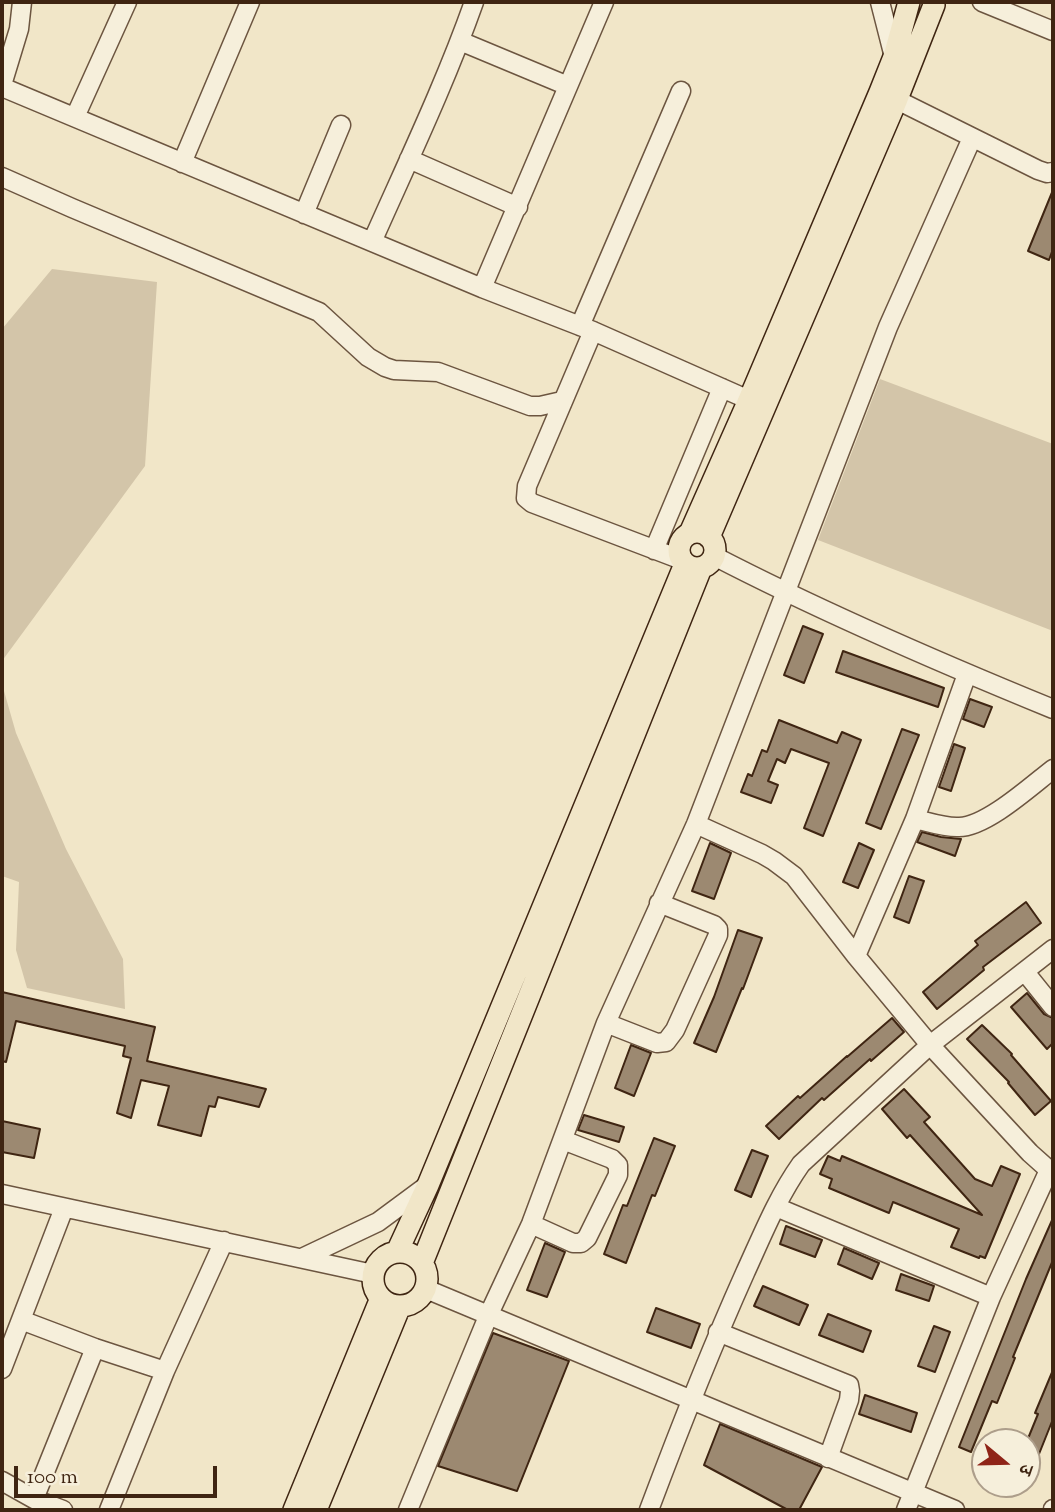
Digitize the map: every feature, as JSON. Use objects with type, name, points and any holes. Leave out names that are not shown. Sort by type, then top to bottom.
[{"type":"main road","points":[[397,1252],[697,553],[888,95],[894,57],[909,2]]},
{"type":"main road","points":[[422,1263],[697,553],[749,400],[932,3]]},
{"type":"main road","points":[[397,1252],[411,1254],[422,1263],[426,1271],[426,1289],[416,1301],[391,1302],[376,1291],[373,1283],[376,1266],[389,1254],[397,1252]]},
{"type":"main road","points":[[294,1510],[391,1302]]},
{"type":"main road","points":[[316,1510],[391,1302]]},
{"type":"street","points":[[22,2],[19,29],[2,86],[304,214],[586,329],[749,400]]},
{"type":"street","points":[[75,117],[127,2]]},
{"type":"street","points":[[183,163],[250,2]]},
{"type":"street","points":[[372,242],[460,41],[474,2]]},
{"type":"street","points":[[482,288],[604,2]]},
{"type":"street","points":[[880,2],[894,57]]},
{"type":"street","points":[[982,2],[1053,31]]},
{"type":"street","points":[[460,41],[568,86]]},
{"type":"street","points":[[681,91],[586,329],[562,401],[527,486],[526,498],[532,503],[654,550],[697,553],[967,674],[1053,709]]},
{"type":"street","points":[[888,95],[1038,170],[1053,172]]},
{"type":"street","points":[[304,214],[341,125]]},
{"type":"street","points":[[408,1510],[489,1314],[531,1224],[606,1023],[696,824],[888,327],[972,138]]},
{"type":"street","points":[[409,159],[518,207]]},
{"type":"street","points":[[2,177],[319,312],[368,357],[385,367],[394,370],[438,372],[530,406],[562,401]]},
{"type":"street","points":[[654,550],[722,388]]},
{"type":"street","points":[[856,956],[915,819],[967,674]]},
{"type":"street","points":[[915,819],[958,828],[974,824],[1003,807],[1053,769]]},
{"type":"street","points":[[696,824],[762,854],[793,876],[930,1045],[1030,1153],[1051,1170],[991,1297],[906,1510]]},
{"type":"street","points":[[606,1023],[657,1043],[666,1042],[675,1030],[718,935],[718,929],[714,925],[659,903]]},
{"type":"street","points":[[649,1510],[718,1332],[775,1207],[801,1164],[930,1045],[1053,949]]},
{"type":"street","points":[[1025,972],[1053,1007]]},
{"type":"street","points":[[531,1224],[581,1243],[618,1175],[618,1165],[612,1159],[563,1140]]},
{"type":"street","points":[[302,1258],[378,1222],[428,1185]]},
{"type":"street","points":[[2,1194],[373,1274]]},
{"type":"street","points":[[775,1207],[991,1297]]},
{"type":"street","points":[[2,1369],[64,1208]]},
{"type":"street","points":[[109,1510],[165,1371],[224,1241]]},
{"type":"street","points":[[426,1289],[955,1510]]},
{"type":"street","points":[[21,1321],[95,1349],[165,1371]]},
{"type":"street","points":[[718,1332],[849,1385],[849,1400],[828,1458]]},
{"type":"street","points":[[34,1499],[95,1349]]},
{"type":"street","points":[[2,1481],[34,1499],[63,1510]]},
{"type":"shaded area","points":[[52,269],[157,282],[145,466],[2,661],[2,329]]},
{"type":"shaded area","points":[[880,379],[1053,444],[1053,631],[818,540]]},
{"type":"shaded area","points":[[2,684],[16,733],[66,849],[123,959],[125,1009],[27,988],[16,950],[19,882],[2,876]]},
{"type":"building","points":[[1053,190],[1053,249],[1049,260],[1028,251]]},
{"type":"building","points":[[803,626],[823,634],[804,683],[784,675]]},
{"type":"building","points":[[843,651],[944,688],[938,707],[836,672]]},
{"type":"building","points":[[970,699],[992,707],[984,727],[963,719]]},
{"type":"building","points":[[779,720],[837,743],[842,732],[861,740],[823,836],[804,828],[829,763],[791,749],[785,763],[777,759],[768,781],[778,785],[771,803],[741,792],[748,774],[752,776],[762,750],[767,752]]},
{"type":"building","points":[[902,729],[919,735],[881,829],[866,823]]},
{"type":"building","points":[[954,744],[965,748],[951,791],[939,787]]},
{"type":"building","points":[[922,832],[961,839],[955,856],[917,842]]},
{"type":"building","points":[[710,843],[731,853],[714,899],[692,891]]},
{"type":"building","points":[[859,843],[874,850],[858,888],[843,882]]},
{"type":"building","points":[[909,876],[924,881],[909,923],[894,917]]},
{"type":"building","points":[[1026,902],[1041,923],[983,967],[984,970],[937,1009],[923,992],[978,945],[975,941]]},
{"type":"building","points":[[738,930],[762,938],[716,1052],[694,1043]]},
{"type":"building","points":[[2,992],[155,1027],[147,1061],[266,1089],[259,1107],[218,1097],[215,1107],[209,1106],[201,1136],[158,1125],[169,1086],[141,1080],[131,1118],[117,1113],[131,1058],[123,1056],[125,1046],[16,1021],[6,1062],[2,1061]]},
{"type":"building","points":[[1027,993],[1044,1014],[1053,1018],[1053,1043],[1047,1049],[1011,1007]]},
{"type":"building","points":[[892,1018],[904,1032],[871,1061],[870,1059],[824,1100],[822,1098],[779,1139],[766,1126],[798,1096],[800,1098]]},
{"type":"building","points":[[982,1025],[1012,1054],[1051,1101],[1035,1115],[1009,1082],[967,1039]]},
{"type":"building","points":[[631,1045],[651,1053],[634,1096],[615,1088]]},
{"type":"building","points":[[904,1089],[930,1117],[924,1122],[975,1179],[992,1186],[1001,1166],[1020,1174],[985,1258],[951,1247],[959,1229],[893,1202],[889,1213],[829,1188],[832,1179],[820,1174],[828,1156],[840,1161],[842,1156],[982,1215],[910,1135],[907,1138],[882,1109]]},
{"type":"building","points":[[584,1115],[624,1127],[619,1142],[578,1130]]},
{"type":"building","points":[[2,1121],[40,1129],[34,1158],[2,1152]]},
{"type":"building","points":[[654,1138],[675,1146],[655,1196],[652,1195],[626,1263],[604,1254],[623,1205],[627,1206]]},
{"type":"building","points":[[752,1150],[768,1156],[751,1197],[735,1190]]},
{"type":"building","points":[[1053,1218],[1053,1260],[997,1403],[992,1401],[981,1428],[971,1428],[971,1452],[959,1447]]},
{"type":"building","points":[[786,1226],[822,1240],[815,1257],[780,1244]]},
{"type":"building","points":[[545,1243],[565,1252],[547,1297],[527,1290]]},
{"type":"building","points":[[844,1248],[879,1263],[872,1279],[838,1264]]},
{"type":"building","points":[[901,1274],[934,1286],[929,1301],[896,1290]]},
{"type":"building","points":[[763,1286],[808,1305],[799,1325],[754,1306]]},
{"type":"building","points":[[656,1308],[700,1324],[691,1348],[647,1332]]},
{"type":"building","points":[[828,1314],[871,1331],[863,1352],[819,1335]]},
{"type":"building","points":[[934,1326],[950,1332],[935,1372],[918,1366]]},
{"type":"building","points":[[493,1333],[569,1361],[517,1491],[438,1466]]},
{"type":"building","points":[[1053,1370],[1053,1419],[1041,1449],[1041,1428],[1032,1428],[1038,1414],[1035,1413]]},
{"type":"building","points":[[865,1395],[917,1413],[911,1432],[859,1414]]},
{"type":"building","points":[[720,1424],[822,1467],[799,1510],[788,1510],[704,1465]]}]
